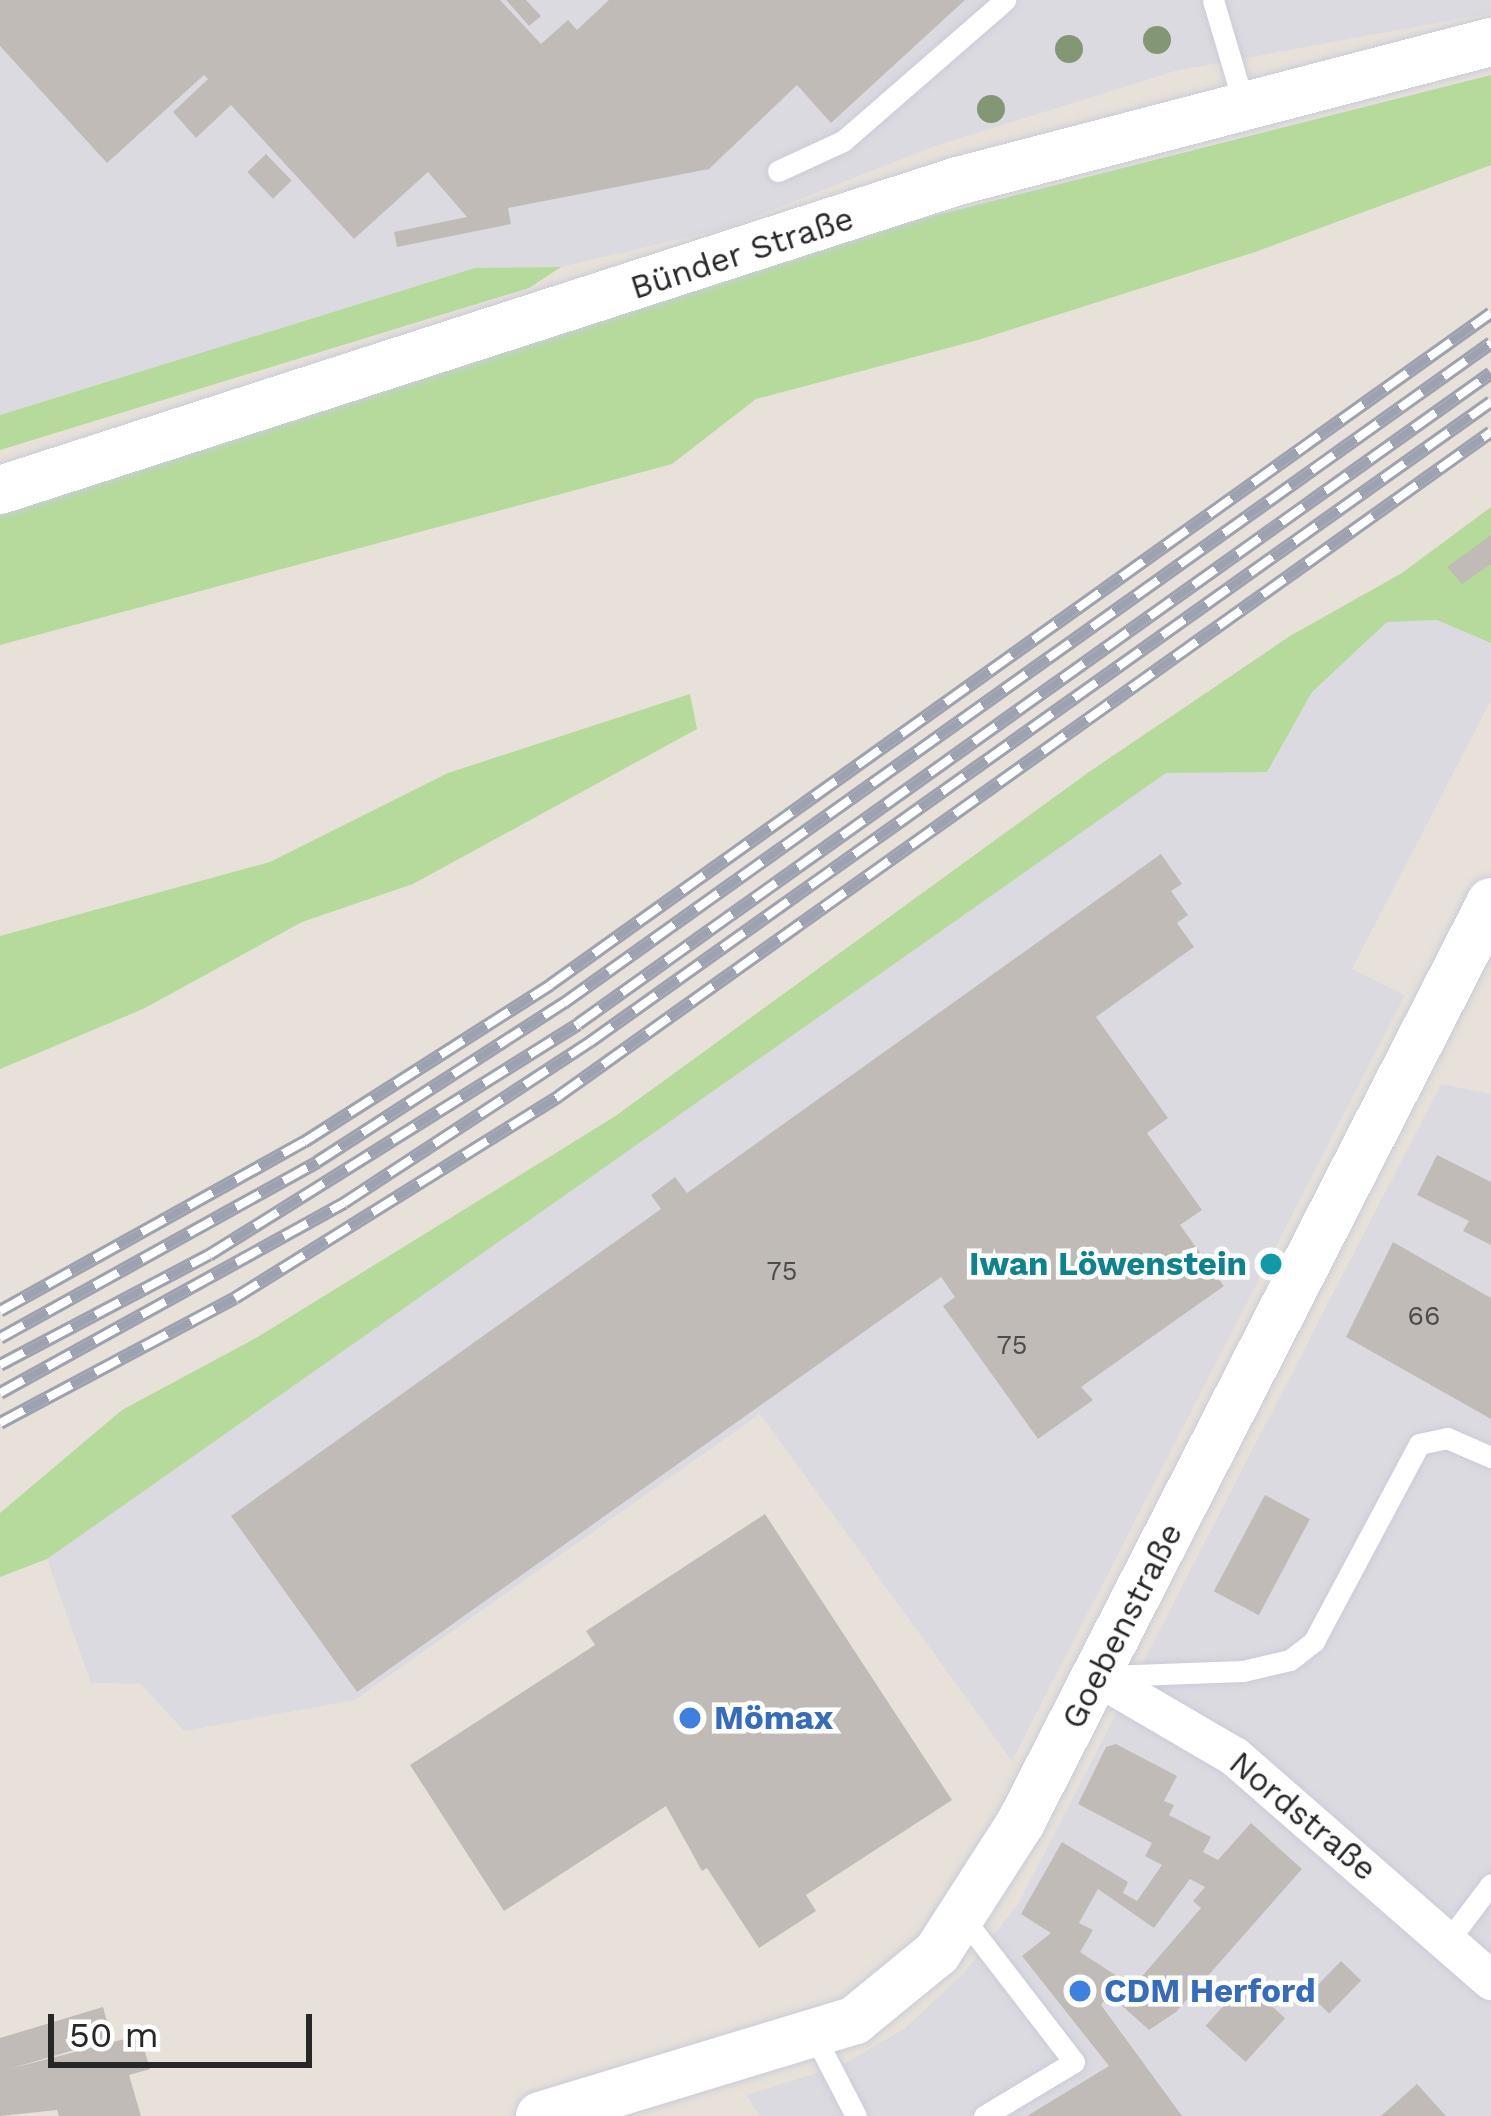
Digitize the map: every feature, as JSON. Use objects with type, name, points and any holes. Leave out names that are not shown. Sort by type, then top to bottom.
[{"type":"street","name":"Bünder Straße","points":[[0,490],[958,181],[1243,101],[1491,41]]},
{"type":"street","name":"Goebenstraße","points":[[540,2116],[607,2107],[814,2035],[884,2002],[964,1919],[1097,1676],[1491,902]]},
{"type":"street","name":"Nordstraße","points":[[1097,1676],[1234,1756],[1491,1980]]},
{"type":"lane","points":[[778,171],[843,141],[1005,0]]},
{"type":"lane","points":[[1213,0],[1243,101]]},
{"type":"lane","points":[[1097,1676],[1243,1671],[1290,1660],[1314,1641],[1420,1444],[1447,1438],[1491,1457]]},
{"type":"lane","points":[[1448,1941],[1491,1884]]},
{"type":"lane","points":[[964,1919],[1074,2062],[985,2116]]},
{"type":"lane","points":[[814,2035],[856,2116]]},
{"type":"shaded area","points":[[0,0],[1491,0],[1491,13],[1175,71],[935,146],[726,228],[561,267],[475,268],[0,415]]},
{"type":"shaded area","points":[[1402,573],[1491,637],[1491,700],[1352,969],[1405,995],[1012,1761],[760,1414],[355,1700],[184,1731],[141,1684],[91,1683],[47,1559]]},
{"type":"shaded area","points":[[1441,1084],[1491,1094],[1491,2116],[760,2116],[746,2095],[842,2065],[904,2029],[963,1974],[1018,1904]]},
{"type":"green space","points":[[1491,75],[1491,165],[1255,252],[978,340],[756,399],[672,464],[0,645],[0,509],[881,229]]},
{"type":"green space","points":[[561,267],[529,288],[0,450],[0,415],[475,268]]},
{"type":"green space","points":[[1491,507],[1491,643],[1437,620],[1387,622],[1312,692],[1267,772],[1166,773],[47,1559],[0,1577],[0,1513],[122,1410],[256,1338],[614,1117],[1089,772],[1290,636],[1402,573]]},
{"type":"green space","points":[[690,694],[697,729],[413,884],[302,922],[143,1009],[0,1069],[0,936],[270,862],[448,773]]},
{"type":"building","points":[[0,0],[500,0],[541,44],[568,20],[577,30],[609,0],[965,0],[831,123],[797,85],[709,169],[508,208],[511,224],[397,247],[394,232],[467,217],[428,172],[354,239],[231,105],[196,138],[173,112],[208,79],[204,75],[107,163],[0,46]]},
{"type":"building","points":[[506,0],[526,0],[541,16],[529,26]]},
{"type":"building","points":[[266,154],[292,181],[273,199],[247,172]]},
{"type":"building","points":[[1491,535],[1491,564],[1462,584],[1447,567]]},
{"type":"building","points":[[1161,854],[1182,884],[1171,891],[1188,915],[1177,923],[1194,947],[1096,1017],[1168,1118],[1147,1133],[1202,1210],[1180,1225],[1224,1286],[1081,1387],[1093,1400],[1038,1439],[943,1306],[955,1297],[941,1277],[357,1692],[231,1516],[661,1209],[651,1195],[675,1177],[687,1193]]},
{"type":"building","points":[[1437,1155],[1491,1182],[1491,1245],[1463,1231],[1469,1221],[1417,1195]]},
{"type":"building","points":[[1393,1242],[1491,1298],[1491,1419],[1346,1337]]},
{"type":"building","points":[[1265,1495],[1310,1519],[1259,1615],[1214,1591]]},
{"type":"building","name":"Mömax","points":[[765,1514],[952,1800],[806,1895],[816,1911],[759,1948],[707,1868],[702,1871],[666,1806],[504,1911],[410,1765],[595,1645],[586,1631]]},
{"type":"building","points":[[1116,1744],[1177,1776],[1164,1801],[1174,1805],[1169,1815],[1211,1837],[1203,1852],[1218,1860],[1251,1823],[1302,1869],[1176,2012],[1149,2030],[1119,2003],[1201,1908],[1193,1901],[1205,1887],[1190,1879],[1154,1928],[1098,1889],[1079,1923],[1093,1930],[1080,1952],[1120,1978],[1101,2005],[1182,2116],[1027,2116],[1109,2066],[1022,1956],[1051,1933],[1021,1914],[1062,1842],[1128,1882],[1123,1893],[1137,1901],[1162,1865],[1145,1856],[1152,1843],[1078,1804],[1106,1747]]},
{"type":"building","points":[[1341,1961],[1361,1980],[1329,2014],[1309,1994]]},
{"type":"building","points":[[1245,1982],[1285,2018],[1246,2062],[1206,2026]]},
{"type":"building","points":[[103,2007],[112,2039],[9,2069],[140,2035],[150,2069],[129,2075],[141,2116],[59,2116],[57,2110],[0,2116],[0,2038]]},
{"type":"building","points":[[1417,2084],[1446,2116],[1381,2116]]},
{"type":"railway","points":[[0,1311],[304,1142],[550,985],[1491,313]]},
{"type":"railway","points":[[0,1338],[317,1162],[564,1003],[1491,343]]},
{"type":"railway","points":[[0,1365],[209,1255],[578,1024],[1491,373]]},
{"type":"railway","points":[[0,1393],[344,1203],[590,1042],[1491,402]]},
{"type":"railway","points":[[0,1423],[235,1298],[559,1096],[1491,432]]},
{"type":"place","name":"Iwan Löwenstein","points":[[1271,1264]]},
{"type":"place","name":"Mömax","points":[[690,1718]]},
{"type":"place","name":"CDM Herford","points":[[1080,1991]]}]
